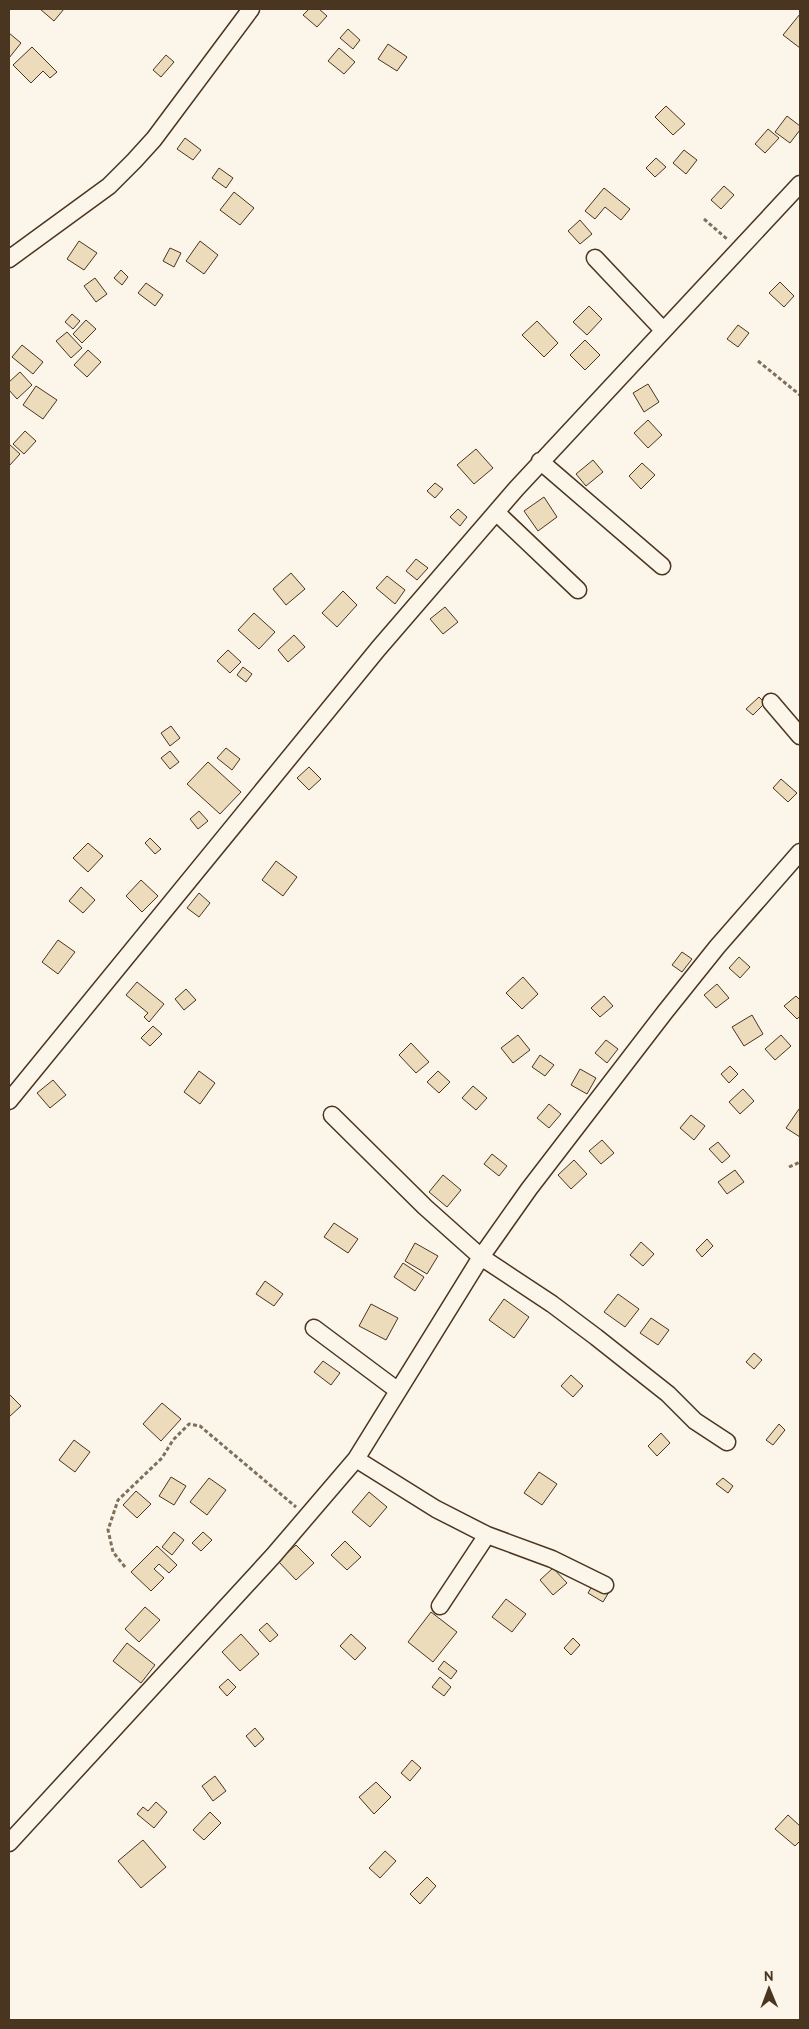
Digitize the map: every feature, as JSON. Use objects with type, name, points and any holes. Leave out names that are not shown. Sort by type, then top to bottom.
[{"type":"street","points":[[9,259],[109,186],[134,161],[154,139],[251,9]]},
{"type":"street","points":[[9,1101],[378,649],[540,461],[800,184]]},
{"type":"street","points":[[595,258],[663,330]]},
{"type":"street","points":[[540,461],[662,566]]},
{"type":"street","points":[[497,513],[578,590]]},
{"type":"street","points":[[771,702],[800,736]]},
{"type":"street","points":[[9,1843],[273,1556],[356,1459],[481,1257],[529,1188],[717,947],[797,861]]},
{"type":"street","points":[[332,1115],[425,1206],[481,1257],[552,1304],[596,1337],[668,1394],[695,1421],[727,1442]]},
{"type":"street","points":[[314,1328],[397,1390]]},
{"type":"street","points":[[356,1459],[436,1509],[487,1535],[552,1559],[605,1585]]},
{"type":"street","points":[[440,1606],[487,1535]]},
{"type":"path","points":[[704,219],[739,249]]},
{"type":"path","points":[[758,361],[800,395]]},
{"type":"path","points":[[789,1167],[800,1162]]},
{"type":"path","points":[[125,1567],[114,1552],[108,1530],[118,1500],[162,1458],[173,1440],[189,1424],[200,1426],[307,1515]]},
{"type":"building","points":[[40,9],[64,9],[54,21]]},
{"type":"building","points":[[309,9],[319,9],[327,16],[317,27],[303,15]]},
{"type":"building","points":[[800,14],[800,48],[783,35]]},
{"type":"building","points":[[348,29],[360,40],[353,49],[340,38]]},
{"type":"building","points":[[9,33],[21,43],[9,58]]},
{"type":"building","points":[[388,44],[407,57],[397,71],[378,59]]},
{"type":"building","points":[[32,47],[57,72],[50,78],[43,71],[31,83],[13,65]]},
{"type":"building","points":[[339,48],[355,62],[344,74],[328,61]]},
{"type":"building","points":[[166,55],[174,62],[161,77],[153,70]]},
{"type":"building","points":[[666,106],[685,124],[673,135],[655,117]]},
{"type":"building","points":[[787,116],[800,126],[800,130],[790,143],[775,132]]},
{"type":"building","points":[[768,129],[779,138],[765,153],[755,144]]},
{"type":"building","points":[[185,138],[201,150],[193,160],[177,149]]},
{"type":"building","points":[[684,150],[697,160],[686,174],[673,163]]},
{"type":"building","points":[[656,158],[666,167],[655,177],[646,168]]},
{"type":"building","points":[[219,168],[233,178],[226,188],[212,178]]},
{"type":"building","points":[[724,186],[734,195],[721,209],[711,200]]},
{"type":"building","points":[[604,188],[630,209],[621,220],[605,207],[595,219],[585,211]]},
{"type":"building","points":[[234,192],[254,208],[240,225],[220,210]]},
{"type":"building","points":[[580,220],[592,234],[580,244],[568,231]]},
{"type":"building","points":[[79,241],[97,253],[84,270],[67,259]]},
{"type":"building","points":[[200,241],[218,255],[204,274],[186,261]]},
{"type":"building","points":[[170,248],[181,253],[174,267],[163,261]]},
{"type":"building","points":[[121,270],[128,277],[122,285],[114,278]]},
{"type":"building","points":[[95,278],[107,294],[96,302],[84,286]]},
{"type":"building","points":[[780,282],[794,296],[784,307],[769,293]]},
{"type":"building","points":[[146,283],[163,295],[155,306],[138,293]]},
{"type":"building","points":[[589,306],[602,319],[587,335],[573,322]]},
{"type":"building","points":[[72,314],[80,321],[73,329],[65,322]]},
{"type":"building","points":[[86,320],[96,329],[82,343],[73,334]]},
{"type":"building","points":[[537,321],[558,343],[544,357],[522,335]]},
{"type":"building","points":[[738,325],[749,333],[738,347],[727,339]]},
{"type":"building","points":[[67,332],[82,348],[71,358],[56,341]]},
{"type":"building","points":[[585,340],[600,355],[585,370],[570,355]]},
{"type":"building","points":[[22,345],[43,362],[33,374],[12,357]]},
{"type":"building","points":[[88,350],[101,362],[87,377],[74,365]]},
{"type":"building","points":[[20,372],[32,385],[17,399],[9,390],[9,382]]},
{"type":"building","points":[[648,384],[659,402],[644,412],[633,393]]},
{"type":"building","points":[[36,386],[57,400],[43,419],[23,405]]},
{"type":"building","points":[[648,420],[662,435],[648,448],[634,433]]},
{"type":"building","points":[[25,431],[36,441],[24,454],[13,444]]},
{"type":"building","points":[[9,444],[20,454],[9,466]]},
{"type":"building","points":[[476,449],[493,468],[474,484],[457,465]]},
{"type":"building","points":[[593,460],[603,472],[586,486],[576,474]]},
{"type":"building","points":[[642,463],[655,475],[641,489],[629,476]]},
{"type":"building","points":[[435,483],[443,489],[435,498],[427,491]]},
{"type":"building","points":[[544,497],[557,517],[538,531],[524,511]]},
{"type":"building","points":[[458,509],[467,517],[460,526],[450,517]]},
{"type":"building","points":[[416,559],[428,568],[417,580],[406,571]]},
{"type":"building","points":[[291,573],[305,589],[286,605],[273,589]]},
{"type":"building","points":[[387,576],[405,590],[395,604],[376,588]]},
{"type":"building","points":[[343,591],[357,605],[337,627],[322,613]]},
{"type":"building","points":[[445,607],[458,622],[443,634],[430,619]]},
{"type":"building","points":[[254,613],[275,632],[259,649],[238,630]]},
{"type":"building","points":[[294,635],[305,647],[288,662],[278,650]]},
{"type":"building","points":[[228,650],[241,662],[230,673],[217,661]]},
{"type":"building","points":[[243,667],[252,674],[246,682],[237,675]]},
{"type":"building","points":[[759,697],[765,703],[753,715],[746,709]]},
{"type":"building","points":[[171,726],[180,738],[170,746],[161,733]]},
{"type":"building","points":[[226,748],[240,759],[232,770],[217,758]]},
{"type":"building","points":[[170,751],[179,762],[170,769],[161,758]]},
{"type":"building","points":[[208,762],[241,792],[220,814],[187,784]]},
{"type":"building","points":[[309,767],[321,779],[309,790],[297,778]]},
{"type":"building","points":[[781,779],[797,793],[788,802],[773,788]]},
{"type":"building","points":[[199,811],[208,821],[198,829],[190,819]]},
{"type":"building","points":[[150,838],[161,849],[155,854],[145,843]]},
{"type":"building","points":[[88,843],[103,856],[88,872],[73,858]]},
{"type":"building","points":[[276,861],[297,877],[283,896],[262,880]]},
{"type":"building","points":[[141,880],[158,896],[142,912],[126,896]]},
{"type":"building","points":[[81,887],[95,900],[83,913],[69,901]]},
{"type":"building","points":[[199,893],[210,903],[199,917],[187,908]]},
{"type":"building","points":[[58,940],[75,952],[58,974],[42,962]]},
{"type":"building","points":[[682,952],[692,959],[682,972],[672,965]]},
{"type":"building","points":[[739,957],[750,967],[740,978],[729,968]]},
{"type":"building","points":[[523,977],[538,994],[522,1009],[506,993]]},
{"type":"building","points":[[137,982],[164,1004],[149,1022],[144,1017],[148,1013],[126,995]]},
{"type":"building","points":[[717,984],[729,998],[716,1008],[704,995]]},
{"type":"building","points":[[186,989],[196,1000],[184,1010],[175,999]]},
{"type":"building","points":[[604,996],[613,1006],[600,1017],[591,1008]]},
{"type":"building","points":[[796,996],[800,1000],[800,1016],[797,1019],[784,1006]]},
{"type":"building","points":[[752,1015],[763,1034],[744,1046],[732,1027]]},
{"type":"building","points":[[153,1026],[162,1034],[150,1046],[141,1038]]},
{"type":"building","points":[[518,1035],[530,1050],[513,1063],[501,1048]]},
{"type":"building","points":[[781,1035],[791,1046],[775,1060],[765,1049]]},
{"type":"building","points":[[606,1040],[618,1049],[607,1063],[595,1053]]},
{"type":"building","points":[[411,1043],[429,1062],[416,1073],[399,1055]]},
{"type":"building","points":[[540,1055],[554,1065],[545,1076],[532,1067]]},
{"type":"building","points":[[730,1066],[738,1074],[729,1083],[721,1074]]},
{"type":"building","points":[[580,1069],[596,1078],[587,1094],[571,1085]]},
{"type":"building","points":[[199,1071],[215,1083],[200,1104],[184,1092]]},
{"type":"building","points":[[438,1071],[450,1082],[439,1093],[427,1082]]},
{"type":"building","points":[[53,1080],[66,1095],[50,1108],[37,1093]]},
{"type":"building","points":[[473,1086],[487,1098],[476,1110],[462,1098]]},
{"type":"building","points":[[743,1089],[754,1101],[740,1114],[729,1102]]},
{"type":"building","points":[[549,1104],[561,1114],[549,1128],[537,1118]]},
{"type":"building","points":[[800,1110],[800,1137],[786,1128]]},
{"type":"building","points":[[691,1115],[705,1126],[694,1140],[680,1128]]},
{"type":"building","points":[[602,1140],[614,1153],[601,1164],[589,1151]]},
{"type":"building","points":[[718,1142],[730,1156],[722,1163],[709,1149]]},
{"type":"building","points":[[492,1154],[507,1166],[499,1176],[484,1164]]},
{"type":"building","points":[[574,1160],[587,1174],[571,1189],[558,1175]]},
{"type":"building","points":[[735,1170],[744,1182],[727,1194],[718,1182]]},
{"type":"building","points":[[443,1175],[461,1190],[447,1207],[429,1192]]},
{"type":"building","points":[[334,1223],[358,1239],[348,1253],[324,1237]]},
{"type":"building","points":[[707,1239],[713,1246],[702,1257],[696,1250]]},
{"type":"building","points":[[641,1242],[654,1254],[643,1266],[630,1255]]},
{"type":"building","points":[[415,1243],[438,1256],[427,1274],[405,1261]]},
{"type":"building","points":[[403,1263],[424,1277],[415,1291],[394,1277]]},
{"type":"building","points":[[265,1281],[283,1294],[274,1306],[256,1294]]},
{"type":"building","points":[[618,1294],[639,1309],[625,1327],[604,1312]]},
{"type":"building","points":[[504,1299],[529,1317],[514,1338],[489,1320]]},
{"type":"building","points":[[371,1304],[398,1318],[386,1340],[359,1326]]},
{"type":"building","points":[[651,1318],[669,1330],[658,1345],[640,1333]]},
{"type":"building","points":[[754,1353],[762,1360],[754,1369],[746,1362]]},
{"type":"building","points":[[323,1361],[340,1373],[331,1385],[314,1372]]},
{"type":"building","points":[[571,1375],[583,1386],[573,1397],[561,1386]]},
{"type":"building","points":[[9,1396],[21,1406],[9,1417]]},
{"type":"building","points":[[162,1403],[181,1419],[161,1441],[143,1424]]},
{"type":"building","points":[[779,1424],[785,1430],[773,1445],[766,1440]]},
{"type":"building","points":[[661,1433],[670,1443],[657,1456],[648,1446]]},
{"type":"building","points":[[74,1440],[90,1452],[75,1472],[59,1460]]},
{"type":"building","points":[[539,1472],[557,1484],[542,1505],[524,1493]]},
{"type":"building","points":[[171,1477],[186,1486],[174,1505],[159,1496]]},
{"type":"building","points":[[209,1478],[226,1490],[207,1515],[190,1502]]},
{"type":"building","points":[[723,1478],[733,1486],[728,1493],[716,1484]]},
{"type":"building","points":[[136,1491],[151,1504],[137,1518],[123,1505]]},
{"type":"building","points":[[369,1492],[387,1507],[370,1527],[352,1512]]},
{"type":"building","points":[[174,1532],[184,1540],[172,1555],[162,1547]]},
{"type":"building","points":[[203,1532],[212,1540],[201,1551],[192,1543]]},
{"type":"building","points":[[345,1541],[361,1557],[347,1570],[331,1555]]},
{"type":"building","points":[[296,1545],[314,1563],[296,1580],[278,1561]]},
{"type":"building","points":[[157,1546],[177,1565],[169,1573],[159,1564],[154,1569],[164,1578],[151,1591],[131,1572]]},
{"type":"building","points":[[553,1568],[567,1583],[553,1595],[540,1580]]},
{"type":"building","points":[[594,1583],[609,1592],[603,1602],[588,1593]]},
{"type":"building","points":[[506,1599],[526,1614],[512,1632],[492,1617]]},
{"type":"building","points":[[145,1607],[160,1620],[139,1642],[125,1629]]},
{"type":"building","points":[[431,1612],[457,1632],[433,1662],[408,1642]]},
{"type":"building","points":[[267,1623],[278,1635],[270,1642],[259,1630]]},
{"type":"building","points":[[241,1634],[259,1654],[240,1671],[222,1652]]},
{"type":"building","points":[[351,1634],[366,1648],[355,1660],[340,1646]]},
{"type":"building","points":[[573,1638],[580,1645],[571,1655],[564,1648]]},
{"type":"building","points":[[127,1643],[155,1665],[141,1683],[113,1661]]},
{"type":"building","points":[[444,1661],[457,1671],[451,1679],[438,1669]]},
{"type":"building","points":[[440,1677],[451,1687],[444,1696],[432,1687]]},
{"type":"building","points":[[228,1679],[236,1687],[227,1696],[219,1687]]},
{"type":"building","points":[[255,1728],[264,1739],[255,1747],[246,1736]]},
{"type":"building","points":[[412,1760],[421,1768],[410,1781],[401,1773]]},
{"type":"building","points":[[215,1776],[226,1791],[213,1801],[202,1786]]},
{"type":"building","points":[[376,1782],[391,1797],[374,1814],[359,1797]]},
{"type":"building","points":[[156,1802],[167,1812],[154,1828],[137,1814],[143,1807],[148,1811]]},
{"type":"building","points":[[210,1812],[221,1823],[204,1840],[193,1830]]},
{"type":"building","points":[[788,1815],[800,1826],[800,1841],[795,1846],[775,1829]]},
{"type":"building","points":[[143,1840],[166,1867],[141,1888],[118,1861]]},
{"type":"building","points":[[385,1851],[396,1861],[380,1878],[369,1868]]},
{"type":"building","points":[[427,1877],[436,1886],[420,1904],[410,1894]]}]
